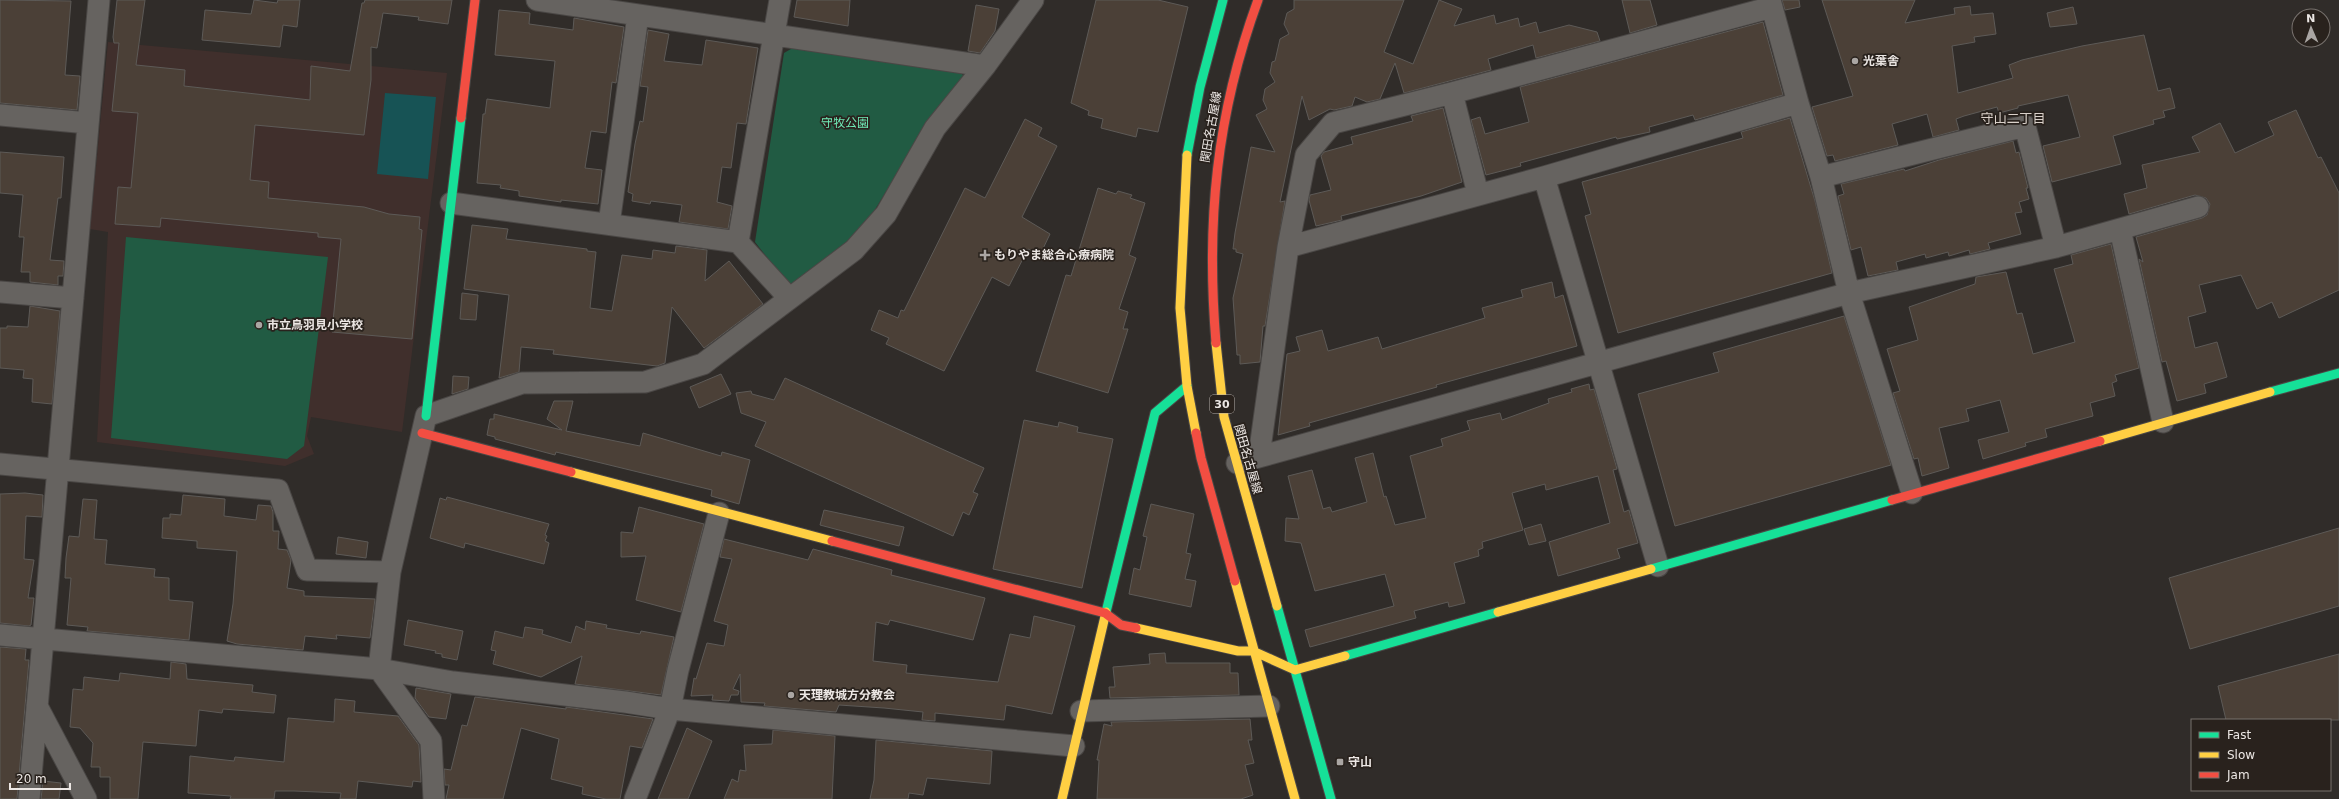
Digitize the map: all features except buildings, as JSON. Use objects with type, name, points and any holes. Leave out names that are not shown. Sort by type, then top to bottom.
[{"type":"street","points":[[29,799],[99,0]]},
{"type":"street","points":[[434,799],[431,741],[379,669],[390,572],[424,425],[452,203],[475,0]]},
{"type":"street","points":[[537,0],[985,66]]},
{"type":"street","points":[[738,242],[780,0]]},
{"type":"street","points":[[424,425],[522,383],[645,382],[703,364],[854,250],[886,214],[935,128],[985,66],[1033,0]]},
{"type":"street","name":"関田名古屋線","points":[[1223,0],[1200,87],[1187,154],[1183,213],[1180,308],[1187,386],[1201,458],[1295,799]]},
{"type":"street","name":"関田名古屋線","points":[[1258,0],[1252,14],[1230,89],[1217,150],[1214,212],[1213,303],[1218,379],[1224,417],[1331,799]]},
{"type":"street","points":[[1259,456],[1288,247],[1306,155],[1333,123],[1452,93],[1771,4],[1798,103],[1821,177],[1849,293],[1912,493]]},
{"type":"street","points":[[609,224],[638,15]]},
{"type":"street","points":[[1452,93],[1478,194]]},
{"type":"street","points":[[1288,247],[1544,177],[1798,103]]},
{"type":"street","points":[[0,115],[88,123]]},
{"type":"street","points":[[1821,177],[2025,126],[2056,247]]},
{"type":"street","points":[[1544,177],[1658,566]]},
{"type":"street","points":[[452,203],[738,242],[789,298]]},
{"type":"street","points":[[1237,464],[1259,456],[1599,364],[1849,293],[2056,247],[2198,207]]},
{"type":"street","points":[[2120,229],[2163,422]]},
{"type":"street","points":[[0,292],[73,298]]},
{"type":"street","points":[[424,425],[719,513],[1105,613],[1121,625],[1238,651],[1253,651],[1295,670],[1912,493],[2339,373]]},
{"type":"street","points":[[1062,799],[1081,711],[1155,413],[1187,386]]},
{"type":"street","points":[[0,464],[278,490],[307,570],[390,572]]},
{"type":"street","points":[[635,799],[670,709],[678,670],[719,513]]},
{"type":"street","points":[[0,635],[379,669],[453,682],[625,702],[670,709],[1074,746]]},
{"type":"street","points":[[37,706],[86,799]]},
{"type":"street","points":[[1081,711],[1269,706]]},
{"type":"shaded area","name":"市立鳥羽見小学校","points":[[108,42],[447,73],[402,432],[311,417],[307,436],[314,454],[285,466],[97,442],[108,232],[90,229]]},
{"type":"green space","name":"守牧公園","points":[[796,46],[958,67],[965,79],[907,158],[861,232],[796,285],[788,284],[755,242],[784,53]]},
{"type":"green space","points":[[126,237],[328,257],[304,446],[287,459],[111,438]]},
{"type":"water","points":[[385,93],[436,97],[428,179],[377,174]]},
{"type":"traffic: fast","points":[[1187,155],[1200,87],[1223,0]]},
{"type":"traffic: fast","points":[[426,416],[461,118]]},
{"type":"traffic: fast","points":[[2270,392],[2339,373]]},
{"type":"traffic: fast","points":[[1106,612],[1155,413],[1187,386]]},
{"type":"traffic: fast","points":[[1651,569],[1892,500]]},
{"type":"traffic: fast","points":[[1277,606],[1331,799]]},
{"type":"traffic: fast","points":[[1345,656],[1498,612]]},
{"type":"traffic: slow","points":[[1187,155],[1180,308],[1187,386],[1196,433]]},
{"type":"traffic: slow","points":[[1216,343],[1224,417],[1277,606]]},
{"type":"traffic: slow","points":[[2100,441],[2270,392]]},
{"type":"traffic: slow","points":[[571,472],[832,541]]},
{"type":"traffic: slow","points":[[1498,612],[1651,569]]},
{"type":"traffic: slow","points":[[1235,581],[1295,799]]},
{"type":"traffic: slow","points":[[1062,799],[1106,612]]},
{"type":"traffic: slow","points":[[1136,628],[1238,651],[1253,651],[1295,670],[1345,656]]},
{"type":"traffic: jam","points":[[461,118],[475,0]]},
{"type":"traffic: jam","points":[[1216,343],[1212,255],[1218,169],[1232,85],[1258,0]]},
{"type":"traffic: jam","points":[[422,433],[571,472]]},
{"type":"traffic: jam","points":[[1196,433],[1201,458],[1235,581]]},
{"type":"traffic: jam","points":[[1892,500],[2100,441]]},
{"type":"traffic: jam","points":[[832,541],[1105,613],[1121,625],[1136,628]]},
{"type":"place","name":"光葉舎","points":[[1855,61]]},
{"type":"place","name":"もりやま総合心療病院","points":[[985,255]]},
{"type":"place","name":"市立鳥羽見小学校","points":[[259,325]]},
{"type":"place","name":"天理教城方分教会","points":[[791,695]]},
{"type":"place","name":"守山","points":[[1340,762]]},
{"type":"district","name":"守山二丁目","points":[[2013,118]]}]
